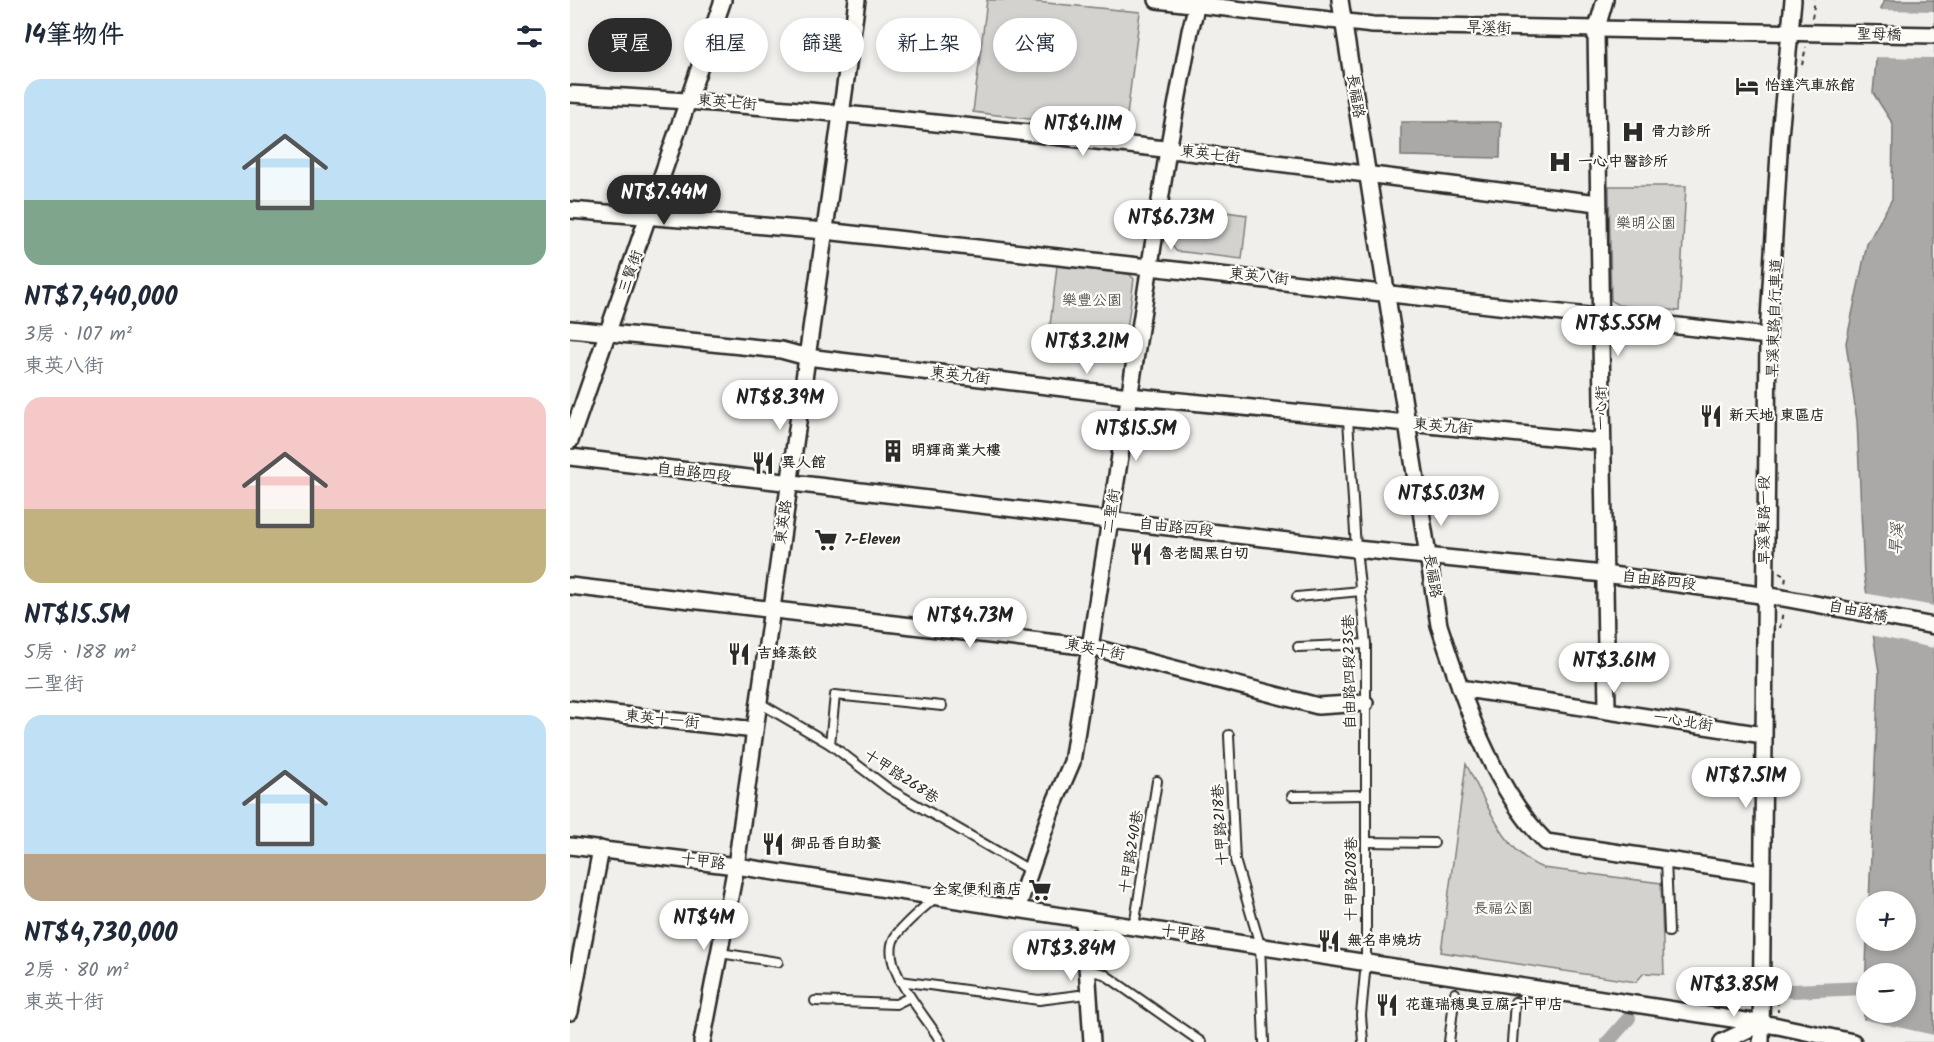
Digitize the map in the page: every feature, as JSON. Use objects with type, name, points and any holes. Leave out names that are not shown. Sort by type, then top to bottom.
[{"type":"street","name":"三賢街","points":[[570,441],[610,333],[723,0]]},
{"type":"street","name":"東英路","points":[[702,1042],[735,866],[857,0]]},
{"type":"street","name":"旱溪街","points":[[1157,0],[1198,2],[1373,25],[1823,34]]},
{"type":"street","name":"長福路","points":[[1340,0],[1405,423],[1439,626],[1460,688],[1492,763],[1536,831],[1546,842],[1761,874]]},
{"type":"street","name":"一心街","points":[[1605,0],[1596,31],[1607,709]]},
{"type":"street","name":"旱溪東路一段","points":[[1761,1042],[1768,336],[1780,136],[1793,0]]},
{"type":"street","name":"二聖街","points":[[1017,909],[1051,811],[1072,762],[1168,150],[1190,31],[1198,2]]},
{"type":"street","name":"聖母橋","points":[[1823,34],[1934,35]]},
{"type":"street","name":"東英七街","points":[[570,94],[690,100],[841,112],[1598,203]]},
{"type":"street","name":"東英八街","points":[[570,210],[825,231],[1151,265],[1768,336]]},
{"type":"street","name":"東英九街","points":[[570,329],[781,350],[807,357],[1129,396],[1602,442]]},
{"type":"street","name":"自由路四段","points":[[570,457],[1356,549],[1604,574],[1783,597]]},
{"type":"street","name":"東英十街","points":[[570,586],[1091,647],[1318,706],[1365,703]]},
{"type":"street","name":"自由路橋","points":[[1783,597],[1934,626]]},
{"type":"street","name":"一心北街","points":[[1460,688],[1763,735]]},
{"type":"street","name":"東英十一街","points":[[570,709],[755,730]]},
{"type":"street","name":"十甲路","points":[[570,846],[735,866],[1134,928],[1260,945],[1760,1024],[1853,1042]]},
{"type":"street","points":[[570,1012],[574,975],[601,849]]},
{"type":"street","points":[[1084,920],[1092,1042]]},
{"type":"street","points":[[1722,1042],[1760,1024]]},
{"type":"lane","name":"自由路四段235巷","points":[[1348,419],[1356,549],[1366,644],[1366,795]]},
{"type":"lane","points":[[1297,597],[1361,591]]},
{"type":"lane","points":[[1298,647],[1366,644]]},
{"type":"lane","points":[[830,744],[836,695],[942,706]]},
{"type":"lane","name":"十甲路268巷","points":[[758,702],[830,744],[889,789],[1031,870]]},
{"type":"lane","name":"十甲路218巷","points":[[1229,735],[1235,860],[1260,945],[1264,1042]]},
{"type":"lane","name":"十甲路240巷","points":[[1134,928],[1157,781]]},
{"type":"lane","points":[[1292,796],[1366,795]]},
{"type":"lane","name":"十甲路208巷","points":[[1363,1042],[1361,1015],[1366,962],[1366,795]]},
{"type":"lane","points":[[1366,842],[1434,843]]},
{"type":"lane","points":[[1666,860],[1669,932]]},
{"type":"lane","points":[[935,897],[895,936],[892,955],[900,981],[941,1042]]},
{"type":"lane","points":[[720,953],[778,962]]},
{"type":"lane","points":[[1087,970],[1104,974],[1201,1042]]},
{"type":"lane","points":[[900,981],[1039,1000],[1088,994]]},
{"type":"lane","points":[[1449,1042],[1455,993]]},
{"type":"lane","points":[[815,1002],[896,1004],[910,997]]},
{"type":"lane","points":[[1512,1042],[1515,1002]]},
{"type":"path","points":[[1812,16],[1815,0]]},
{"type":"path","points":[[1801,68],[1804,57]]},
{"type":"path","points":[[1778,572],[1786,577]]},
{"type":"green space","points":[[987,0],[1015,0],[1140,12],[1125,131],[973,112],[978,72],[981,72],[981,48]]},
{"type":"green space","name":"樂明公園","points":[[1609,186],[1686,186],[1679,311],[1618,305],[1611,300]]},
{"type":"green space","points":[[1182,206],[1247,215],[1242,259],[1176,251],[1171,244]]},
{"type":"green space","name":"樂豐公園","points":[[1057,266],[1129,274],[1134,279],[1126,336],[1050,326]]},
{"type":"green space","name":"長福公園","points":[[1466,764],[1497,824],[1517,851],[1529,861],[1543,868],[1661,883],[1664,974],[1644,973],[1636,982],[1441,952]]},
{"type":"water","name":"旱溪","points":[[1885,0],[1934,0],[1934,1042],[1863,1042],[1864,1023],[1916,1023],[1916,963],[1866,963],[1867,951],[1916,951],[1916,891],[1869,891],[1879,672],[1864,576],[1857,421],[1846,343],[1867,244],[1892,199],[1893,124],[1873,93],[1881,8]]},
{"type":"water","points":[[1401,122],[1501,122],[1500,158],[1401,156]]},
{"type":"pier","points":[[1878,10],[1934,11],[1934,58],[1873,57]]},
{"type":"pier","points":[[1864,593],[1934,606],[1934,648],[1870,635]]},
{"type":"pier","points":[[1861,1023],[1879,1023],[1934,1035],[1934,1042],[1860,1042]]},
{"type":"waterway","points":[[1791,991],[1856,988]]},
{"type":"waterway","points":[[1608,1042],[1629,1018]]},
{"type":"place","name":"怡達汽車旅館","points":[[1747,86]]},
{"type":"place","name":"骨力診所","points":[[1633,132]]},
{"type":"place","name":"一心中醫診所","points":[[1560,162]]},
{"type":"place","name":"新天地 東區店","points":[[1711,416]]},
{"type":"place","name":"明輝商業大樓","points":[[893,451]]},
{"type":"place","name":"異人館","points":[[763,463]]},
{"type":"place","name":"7-Eleven","points":[[826,540]]},
{"type":"place","name":"魯老闆黑白切","points":[[1141,554]]},
{"type":"place","name":"吉蜂蒸餃","points":[[739,654]]},
{"type":"place","name":"御品香自助餐","points":[[773,844]]},
{"type":"place","name":"全家便利商店","points":[[1040,890]]},
{"type":"place","name":"無名串燒坊","points":[[1329,941]]},
{"type":"place","name":"花蓮瑞穗臭豆腐-十甲店","points":[[1387,1005]]}]
